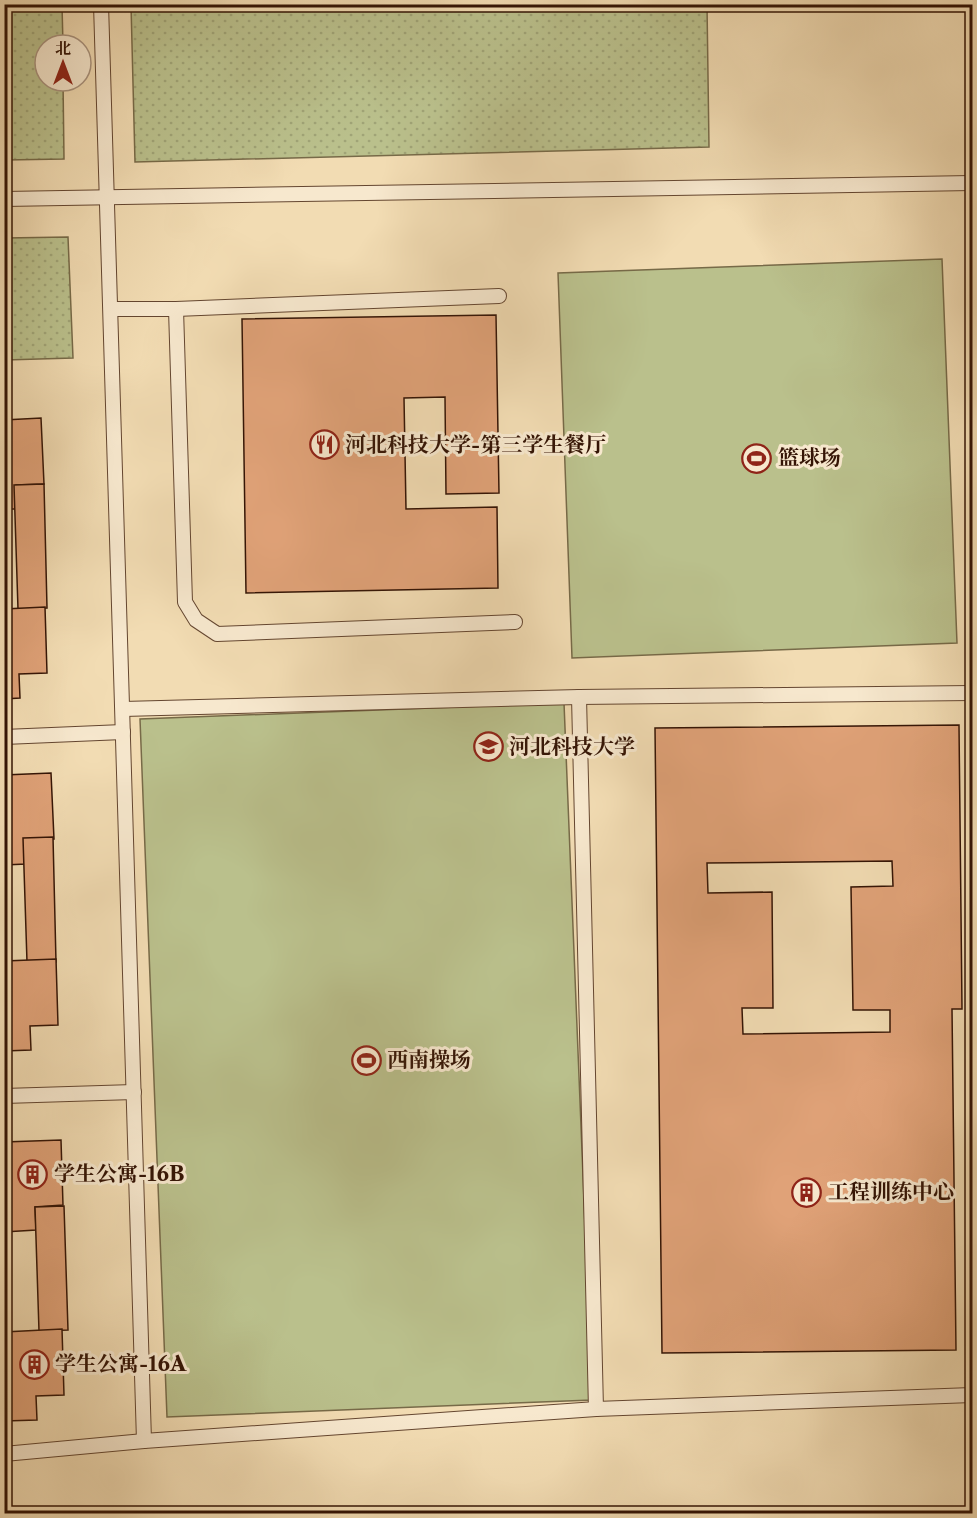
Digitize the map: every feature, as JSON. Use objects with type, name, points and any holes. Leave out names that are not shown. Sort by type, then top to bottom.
[{"type":"lane","points":[[101,4],[109,198],[144,1441]]},
{"type":"lane","points":[[4,199],[972,183]]},
{"type":"lane","points":[[112,309],[176,309],[499,296]]},
{"type":"lane","points":[[176,309],[185,602],[196,620],[217,634],[515,621]]},
{"type":"lane","points":[[123,709],[579,697],[972,693]]},
{"type":"lane","points":[[579,697],[596,1409]]},
{"type":"lane","points":[[4,737],[123,732]]},
{"type":"lane","points":[[4,1096],[134,1092]]},
{"type":"lane","points":[[4,1454],[144,1441],[596,1409],[972,1395]]},
{"type":"green space","points":[[4,5],[62,5],[63,33],[33,33],[33,93],[63,93],[64,159],[5,160]]},
{"type":"green space","points":[[131,5],[707,5],[709,147],[135,162]]},
{"type":"green space","points":[[68,237],[73,358],[5,360],[5,238]]},
{"type":"green space","name":"篮球场","points":[[942,259],[957,643],[572,658],[558,273]]},
{"type":"green space","name":"西南操场","points":[[564,703],[592,1400],[167,1417],[140,719]]},
{"type":"building","name":"河北科技大学-第三学生餐厅","points":[[496,315],[499,493],[446,494],[445,397],[404,398],[406,509],[497,507],[498,588],[246,593],[242,319]]},
{"type":"building","points":[[41,418],[44,484],[16,485],[16,509],[4,509],[4,420]]},
{"type":"building","points":[[44,484],[47,608],[18,609],[14,485]]},
{"type":"building","points":[[45,607],[47,673],[19,674],[20,698],[4,699],[4,609]]},
{"type":"building","name":"工程训练中心","points":[[959,725],[962,1009],[952,1009],[956,1350],[662,1353],[655,728]],"holes":[[[892,861],[893,886],[851,887],[853,1010],[890,1010],[890,1032],[743,1034],[742,1008],[773,1008],[772,892],[708,893],[707,863]]]},
{"type":"building","points":[[51,773],[54,839],[25,840],[26,864],[4,865],[4,775]]},
{"type":"building","points":[[53,837],[56,962],[27,962],[23,838]]},
{"type":"building","points":[[56,959],[58,1025],[30,1026],[31,1050],[4,1051],[4,961]]},
{"type":"building","name":"学生公寓-16B","points":[[61,1140],[63,1205],[35,1207],[36,1230],[4,1232],[4,1142]]},
{"type":"building","points":[[64,1206],[68,1330],[39,1331],[35,1207]]},
{"type":"building","name":"学生公寓-16A","points":[[62,1329],[64,1395],[36,1396],[37,1420],[4,1421],[4,1332]]},
{"type":"place","name":"河北科技大学-第三学生餐厅","points":[[324,445]]},
{"type":"place","name":"篮球场","points":[[757,458]]},
{"type":"place","name":"河北科技大学","points":[[488,747]]},
{"type":"place","name":"西南操场","points":[[366,1060]]},
{"type":"place","name":"学生公寓-16B","points":[[33,1174]]},
{"type":"place","name":"工程训练中心","points":[[807,1192]]},
{"type":"place","name":"学生公寓-16A","points":[[34,1364]]}]
